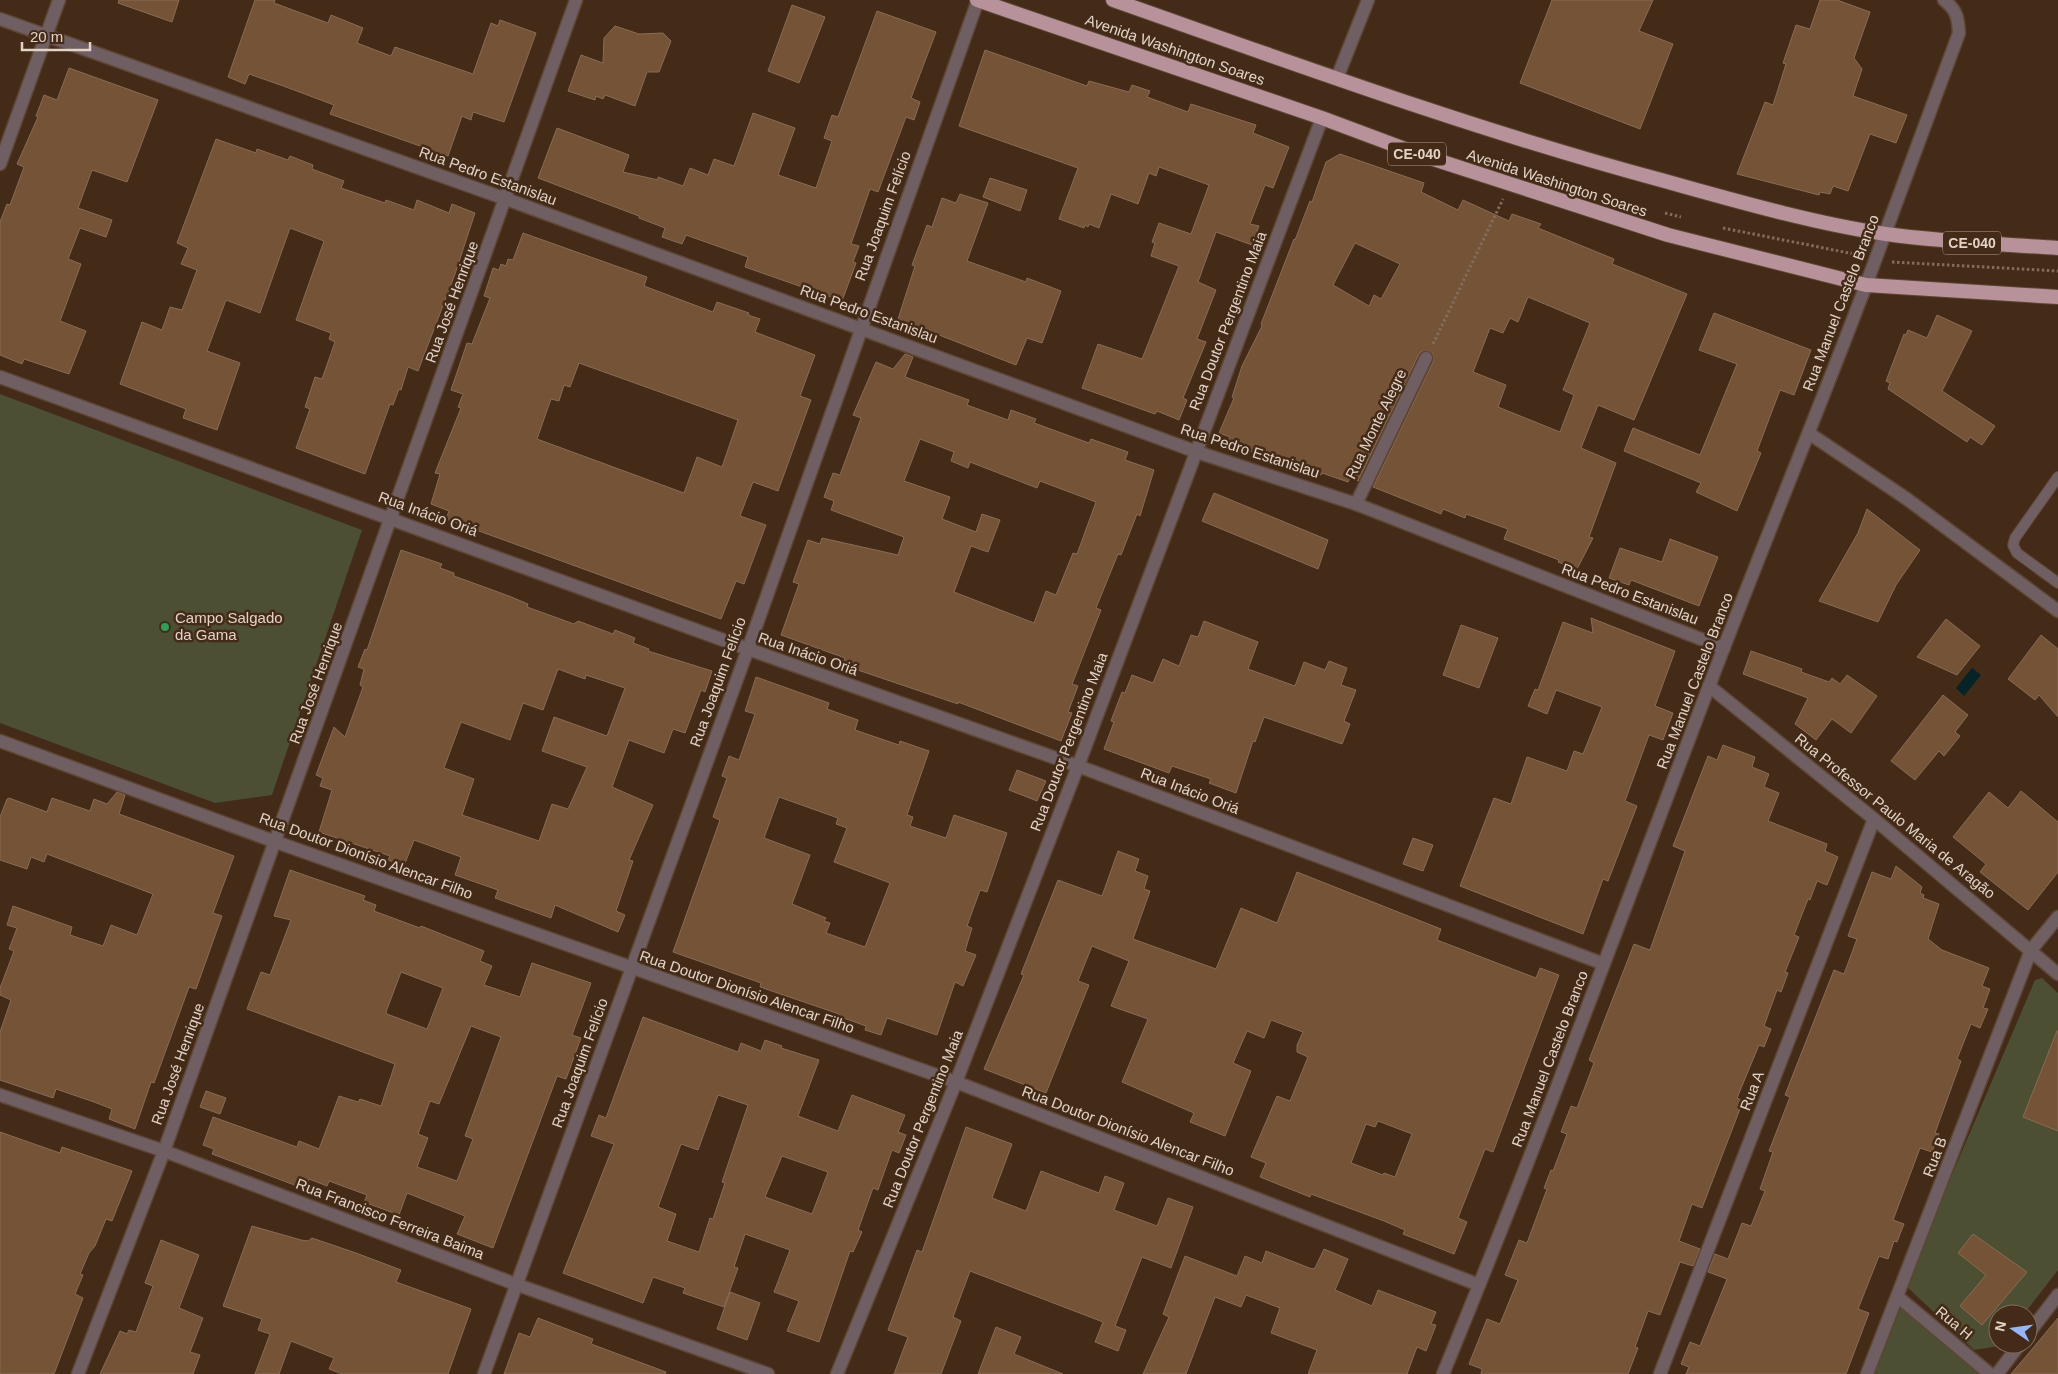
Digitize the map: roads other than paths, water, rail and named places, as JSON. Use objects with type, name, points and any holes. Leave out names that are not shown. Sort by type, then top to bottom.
[{"type":"highway","name":"Avenida Washington Soares","points":[[977,0],[1322,118],[1421,156],[1668,235],[1866,284],[2058,297]]},
{"type":"highway","name":"Avenida Washington Soares","points":[[1113,0],[1436,113],[1569,155],[1752,205],[1885,234],[1963,242],[2058,248]]},
{"type":"street","points":[[0,164],[60,0]]},
{"type":"street","name":"Rua José Henrique","points":[[78,1374],[164,1151],[276,842],[576,0]]},
{"type":"street","name":"Rua Joaquim Felício","points":[[484,1374],[748,649],[977,0]]},
{"type":"street","points":[[1337,78],[1368,0]]},
{"type":"street","name":"Rua Manuel Castelo Branco","points":[[1443,1374],[1480,1285],[1709,686],[1810,434],[1959,33],[1958,15],[1944,0]]},
{"type":"street","name":"Rua Pedro Estanislau","points":[[0,19],[48,34],[1197,452],[1356,504],[1724,648]]},
{"type":"street","name":"Rua Doutor Pergentino Maia","points":[[837,1374],[956,1082],[1078,766],[1322,118]]},
{"type":"street","name":"Rua Monte Alegre","points":[[1356,504],[1426,358]]},
{"type":"street","name":"Rua Inácio Oriá","points":[[0,377],[748,649],[1078,766],[1604,964]]},
{"type":"street","points":[[1810,434],[1907,499],[2058,611]]},
{"type":"street","name":"Rua Professor Paulo Maria de Aragão","points":[[1709,686],[1874,819],[2058,974]]},
{"type":"street","name":"Rua Doutor Dionísio Alencar Filho","points":[[0,741],[276,842],[956,1082],[1480,1285]]},
{"type":"street","name":"Rua A","points":[[1660,1374],[1874,819]]},
{"type":"street","name":"Rua B","points":[[1867,1374],[2031,950],[2058,917]]},
{"type":"street","name":"Rua Francisco Ferreira Baima","points":[[0,1095],[164,1151],[518,1285],[768,1374]]},
{"type":"street","points":[[2038,1321],[2058,1295]]},
{"type":"street","name":"Rua H","points":[[1898,1297],[1990,1374]]},
{"type":"street","points":[[1997,1374],[2012,1354]]},
{"type":"lane","points":[[2058,477],[2015,538],[2013,545],[2016,552],[2058,583]]},
{"type":"water","points":[[1972,668],[1981,675],[1964,696],[1956,688]]},
{"type":"place","name":"Campo Salgado da Gama","points":[[165,627]]}]
